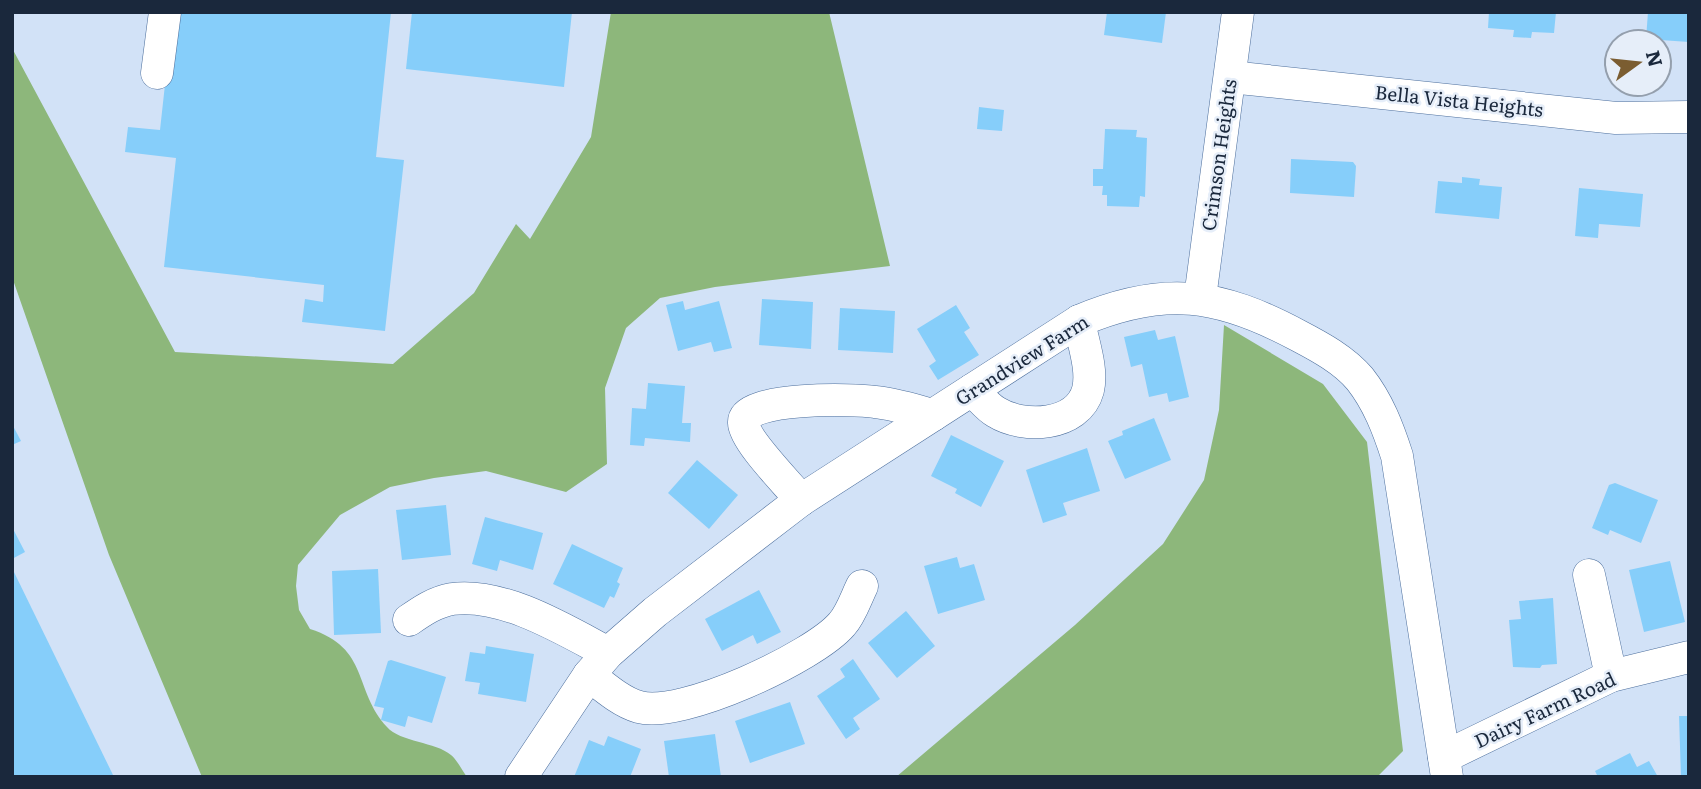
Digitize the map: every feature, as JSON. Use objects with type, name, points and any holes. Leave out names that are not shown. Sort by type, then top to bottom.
[{"type":"street","points":[[157,74],[165,12]]},
{"type":"street","name":"Crimson Heights","points":[[1200,298],[1238,12]]},
{"type":"street","name":"Bella Vista Heights","points":[[1230,77],[1616,118],[1689,117]]},
{"type":"street","name":"Grandview Farm","points":[[521,777],[599,664],[655,612],[801,500],[1079,321],[1112,307],[1150,299],[1200,298],[1223,303],[1279,325],[1326,350],[1359,378],[1385,419],[1397,456],[1445,767]]},
{"type":"street","points":[[972,390],[995,412],[1013,420],[1033,422],[1067,416],[1079,407],[1088,388],[1088,366],[1079,321]]},
{"type":"street","points":[[801,500],[752,440],[743,424],[745,416],[752,410],[780,404],[835,400],[876,402],[933,415]]},
{"type":"street","points":[[1589,575],[1611,676]]},
{"type":"street","points":[[409,620],[430,606],[452,599],[473,599],[526,612],[558,626],[599,664],[606,688],[637,707],[660,708],[684,704],[759,678],[815,645],[842,624],[862,586]]},
{"type":"street","name":"Dairy Farm Road","points":[[1445,767],[1611,676],[1689,657]]},
{"type":"green space","points":[[611,12],[829,12],[890,266],[715,287],[660,298],[626,328],[605,388],[607,464],[566,492],[486,471],[390,487],[340,515],[298,565],[296,586],[299,610],[310,629],[343,647],[358,671],[376,713],[387,727],[400,736],[436,747],[451,755],[467,777],[202,777],[109,555],[12,277],[12,48],[175,352],[393,364],[474,293],[516,224],[530,239],[591,137]]},
{"type":"green space","points":[[1224,325],[1323,384],[1367,442],[1403,751],[1377,777],[896,777],[1075,625],[1163,544],[1204,480],[1219,410]]},
{"type":"building","points":[[173,12],[391,12],[376,157],[404,160],[385,331],[302,322],[305,299],[323,302],[324,285],[164,267],[176,158],[125,152],[128,127],[160,130]]},
{"type":"building","points":[[412,12],[572,12],[564,87],[406,69]]},
{"type":"building","points":[[1107,12],[1166,12],[1162,43],[1104,35]]},
{"type":"building","points":[[1489,12],[1556,12],[1554,33],[1532,32],[1531,38],[1513,37],[1514,30],[1488,28]]},
{"type":"building","points":[[1648,12],[1689,12],[1689,42],[1673,41],[1673,28],[1647,28]]},
{"type":"building","points":[[979,107],[1004,110],[1002,131],[977,129]]},
{"type":"building","points":[[1105,129],[1137,130],[1136,137],[1147,138],[1145,197],[1140,196],[1139,207],[1107,206],[1107,195],[1102,195],[1103,186],[1093,186],[1093,169],[1103,169]]},
{"type":"building","points":[[1291,159],[1353,162],[1356,166],[1354,197],[1290,193]]},
{"type":"building","points":[[1462,177],[1480,179],[1479,185],[1502,187],[1499,219],[1435,213],[1438,181],[1462,183]]},
{"type":"building","points":[[1579,188],[1643,194],[1640,227],[1599,224],[1598,238],[1575,236]]},
{"type":"building","points":[[762,299],[813,302],[811,349],[759,345]]},
{"type":"building","points":[[683,301],[685,310],[719,301],[732,348],[714,352],[711,342],[678,351],[666,305]]},
{"type":"building","points":[[956,305],[970,328],[964,332],[979,355],[938,380],[929,366],[936,361],[917,329]]},
{"type":"building","points":[[840,308],[895,311],[893,353],[838,350]]},
{"type":"building","points":[[1155,330],[1158,340],[1175,336],[1189,397],[1169,402],[1167,393],[1149,397],[1142,364],[1131,367],[1124,337]]},
{"type":"building","points":[[648,383],[685,386],[682,423],[691,423],[690,442],[645,438],[644,446],[630,445],[632,408],[646,409]]},
{"type":"building","points":[[1154,418],[1171,460],[1125,479],[1108,441],[1123,435],[1122,431]]},
{"type":"building","points":[[12,424],[21,441],[12,445]]},
{"type":"building","points":[[951,435],[1004,461],[981,507],[955,493],[957,489],[931,476]]},
{"type":"building","points":[[1087,448],[1100,491],[1063,503],[1067,515],[1043,523],[1026,470]]},
{"type":"building","points":[[697,460],[738,495],[709,529],[668,493]]},
{"type":"building","points":[[1615,483],[1658,500],[1641,543],[1610,530],[1608,535],[1592,528],[1609,485]]},
{"type":"building","points":[[446,505],[451,555],[402,560],[396,510]]},
{"type":"building","points":[[485,517],[543,533],[533,570],[500,560],[497,571],[472,564]]},
{"type":"building","points":[[12,527],[25,552],[12,559]]},
{"type":"building","points":[[572,544],[623,568],[614,598],[610,596],[604,608],[553,584]]},
{"type":"building","points":[[957,557],[960,568],[974,564],[985,600],[938,614],[924,566]]},
{"type":"building","points":[[1670,561],[1685,622],[1644,632],[1629,570]]},
{"type":"building","points":[[12,568],[114,777],[12,777]]},
{"type":"building","points":[[378,569],[381,633],[334,635],[332,571]]},
{"type":"building","points":[[759,590],[781,632],[757,644],[753,635],[722,651],[705,619]]},
{"type":"building","points":[[1553,598],[1557,664],[1542,665],[1540,668],[1513,667],[1509,620],[1521,619],[1519,601]]},
{"type":"building","points":[[906,611],[935,646],[897,678],[868,643]]},
{"type":"building","points":[[486,646],[534,654],[526,702],[478,694],[480,683],[465,681],[470,652],[485,654]]},
{"type":"building","points":[[853,659],[880,699],[853,718],[860,729],[846,739],[817,696],[845,677],[840,669]]},
{"type":"building","points":[[388,661],[446,677],[432,723],[408,716],[405,727],[381,720],[384,708],[374,706]]},
{"type":"building","points":[[790,702],[805,744],[750,763],[735,721]]},
{"type":"building","points":[[1679,716],[1689,716],[1689,777],[1681,777]]},
{"type":"building","points":[[715,734],[721,777],[669,777],[664,741]]},
{"type":"building","points":[[608,736],[641,749],[630,777],[574,777],[589,740],[604,746]]},
{"type":"building","points":[[1630,753],[1637,767],[1649,761],[1658,777],[1598,777],[1595,771]]}]
